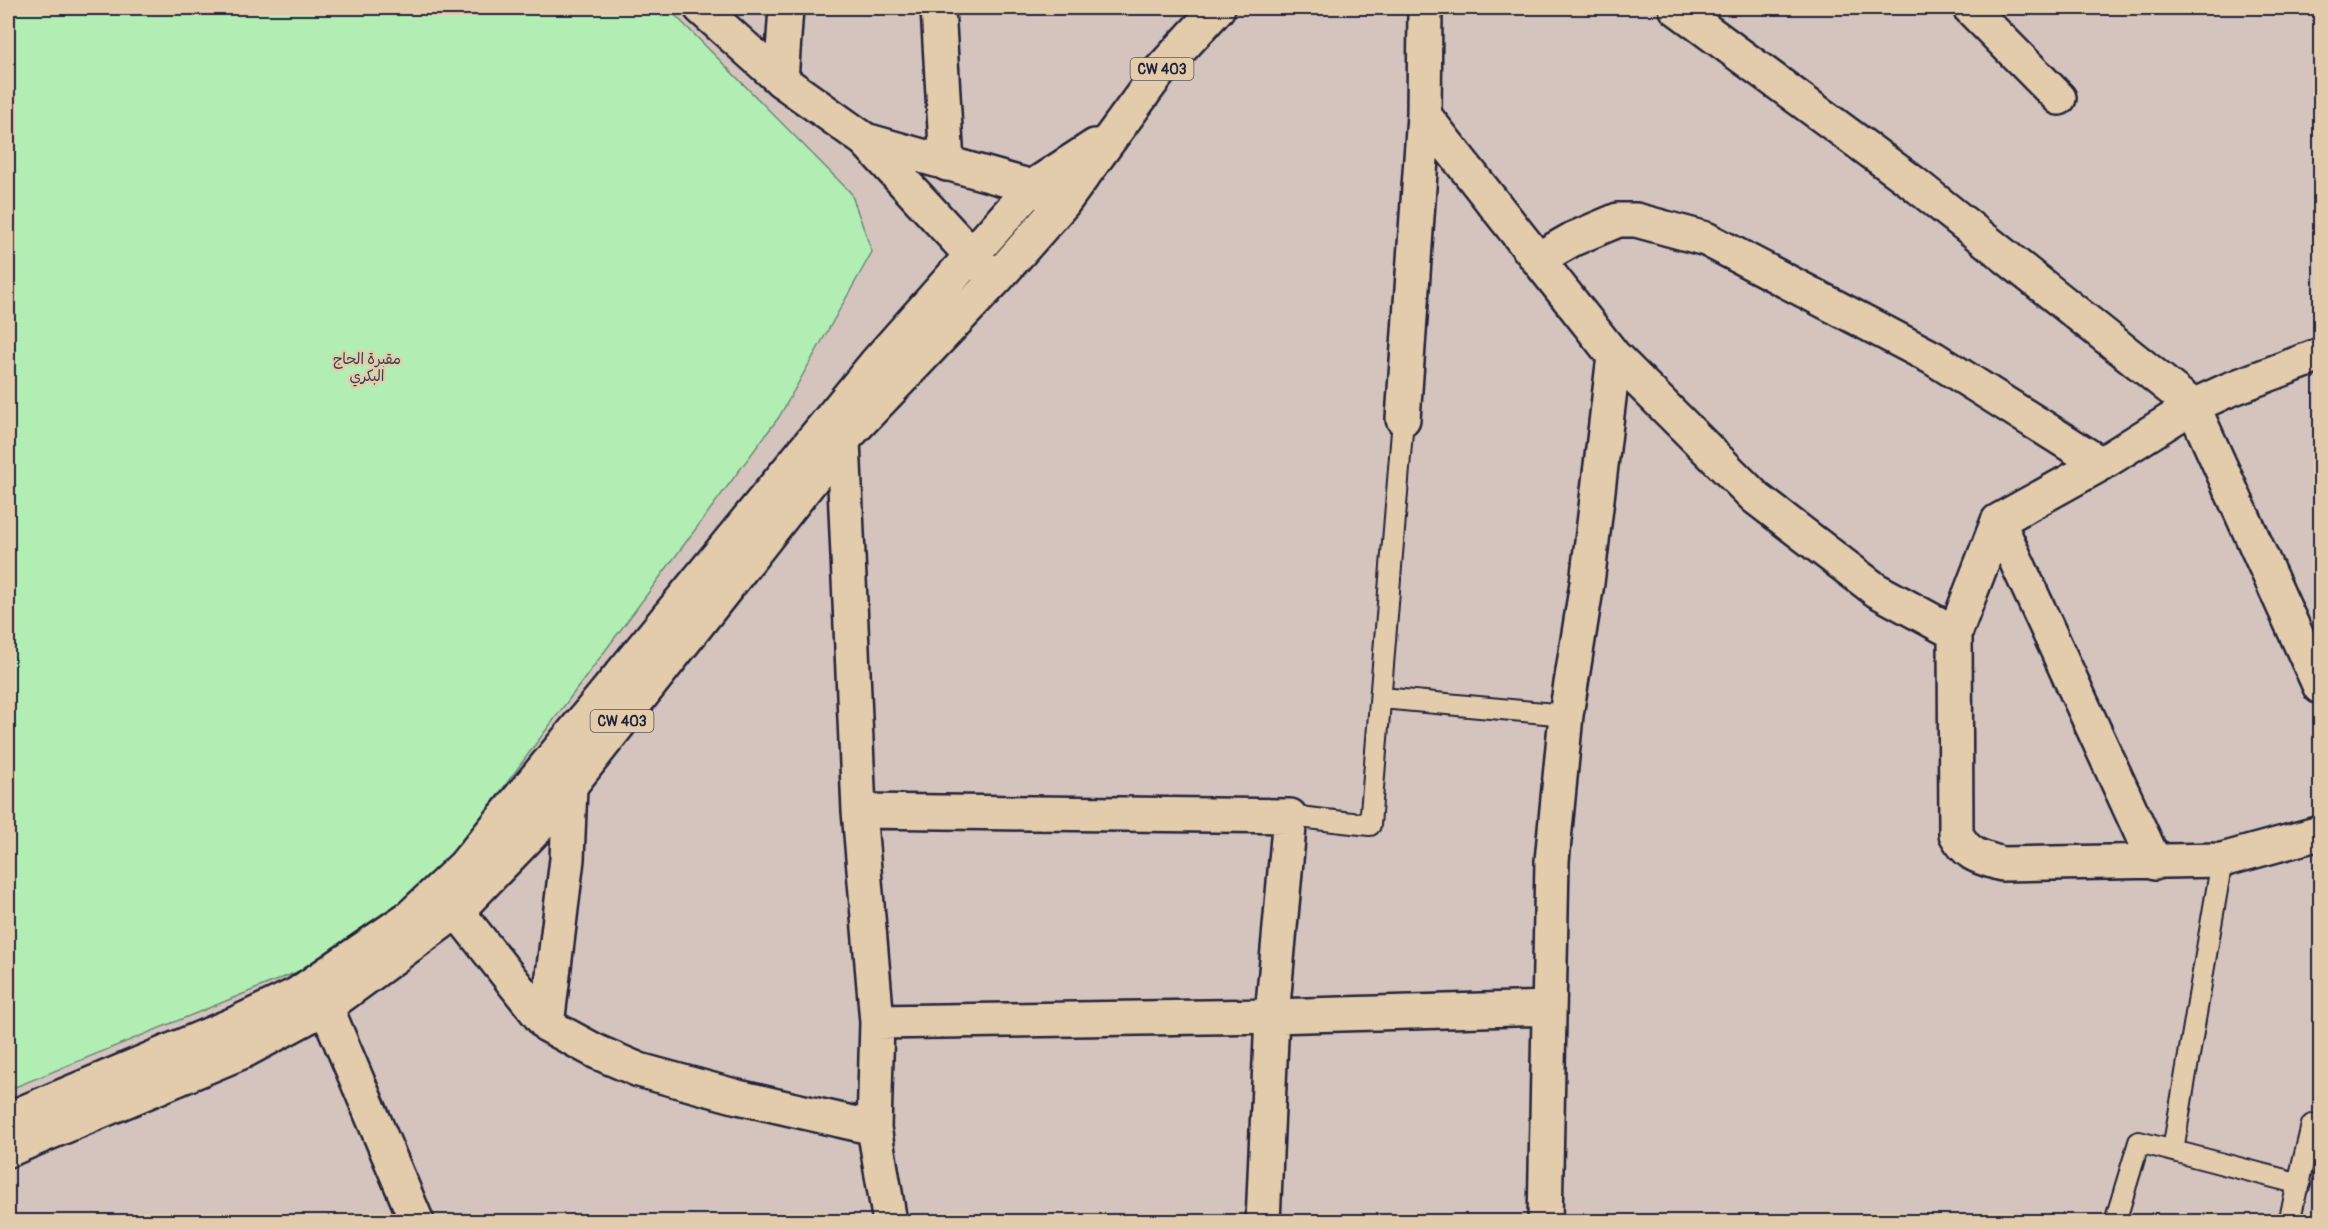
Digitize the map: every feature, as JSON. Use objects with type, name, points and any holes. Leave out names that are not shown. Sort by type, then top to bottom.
[{"type":"street","points":[[701,8],[780,80],[865,140],[996,279]]},
{"type":"street","points":[[780,80],[786,8]]},
{"type":"street","points":[[938,8],[947,164]]},
{"type":"street","name":"CW 403","points":[[8,1150],[243,1051],[326,1007],[457,911],[536,829],[843,440],[996,279],[1063,203],[1160,72],[1218,8]]},
{"type":"street","points":[[1403,419],[1424,115],[1425,8]]},
{"type":"street","points":[[1676,8],[1911,181],[2193,406],[2320,687]]},
{"type":"street","points":[[1970,8],[2059,98]]},
{"type":"street","points":[[1424,115],[1614,356],[1756,498],[1876,590],[1955,633]]},
{"type":"street","name":"CW 403","points":[[8,1119],[237,1023],[296,995],[410,917],[464,866],[876,363],[971,255],[1032,188],[1112,135]]},
{"type":"street","points":[[865,140],[1032,188],[1063,203]]},
{"type":"street","points":[[1538,259],[1573,239],[1618,220],[1636,220],[1706,239],[1933,358],[2101,464]]},
{"type":"street","points":[[2320,355],[2228,390],[2193,406],[2101,464],[1998,521],[1955,633],[1956,834],[1964,848],[1983,858],[2018,866],[2155,863],[2222,860],[2320,833]]},
{"type":"street","points":[[1545,1221],[1552,861],[1566,715],[1587,583],[1614,356]]},
{"type":"street","points":[[843,440],[859,811],[877,1022],[874,1128],[890,1221]]},
{"type":"street","points":[[1998,521],[2155,863]]},
{"type":"street","points":[[547,1025],[567,859],[570,787]]},
{"type":"street","points":[[859,811],[1290,816],[1272,1016],[1263,1221]]},
{"type":"street","points":[[457,911],[547,1025],[597,1052],[639,1070],[738,1097],[874,1128]]},
{"type":"street","points":[[326,1007],[417,1221]]},
{"type":"street","points":[[877,1022],[1272,1016],[1549,1008]]},
{"type":"lane","points":[[1290,816],[1370,825],[1403,419]]},
{"type":"lane","points":[[1382,698],[1566,715]]},
{"type":"lane","points":[[2173,1150],[2222,860]]},
{"type":"lane","points":[[2289,1221],[2300,1184],[2312,1125],[2320,1125]]},
{"type":"lane","points":[[2115,1221],[2139,1142],[2300,1184]]},
{"type":"green space","name":"مقبرة الحاج البكري","points":[[8,8],[668,8],[851,193],[872,252],[779,417],[442,870],[359,940],[314,965],[8,1090]]}]
